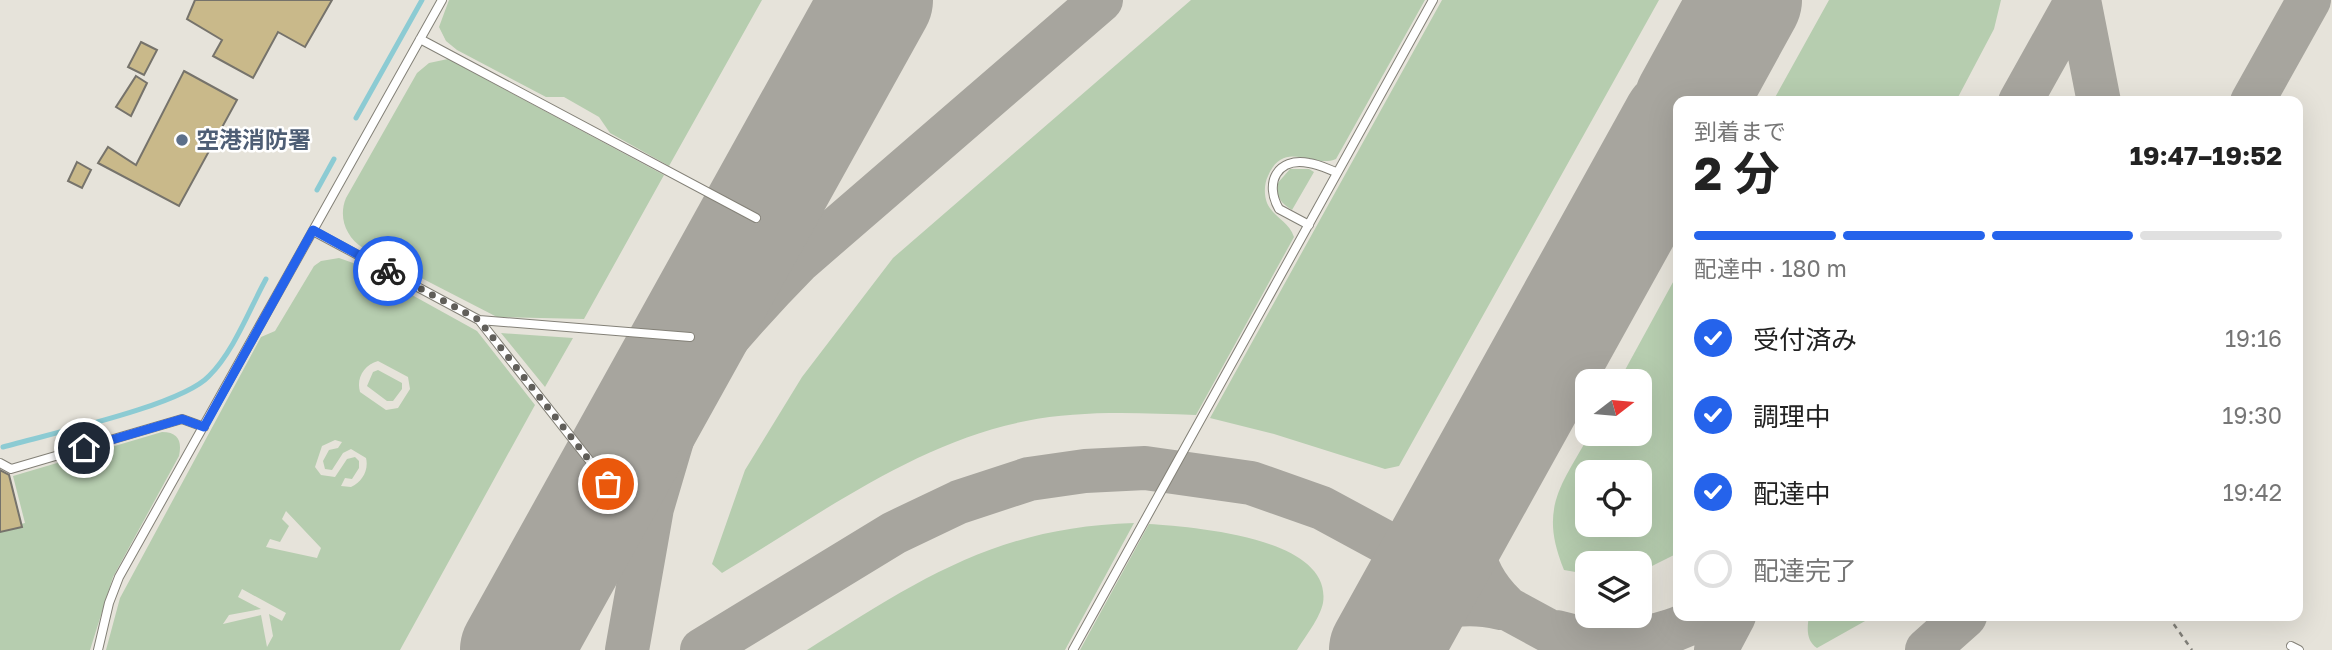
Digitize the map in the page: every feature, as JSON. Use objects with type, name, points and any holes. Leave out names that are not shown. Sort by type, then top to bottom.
[{"type":"lane","points":[[98,650],[109,603],[119,577],[442,0]]},
{"type":"lane","points":[[1073,650],[1433,0]]},
{"type":"lane","points":[[420,38],[756,218]]},
{"type":"lane","points":[[1309,225],[1279,209],[1271,186],[1275,175],[1296,162],[1310,163],[1336,172]]},
{"type":"lane","points":[[313,230],[479,320],[608,484]]},
{"type":"lane","points":[[479,320],[690,337]]},
{"type":"lane","points":[[0,463],[11,469],[182,419],[204,427]]},
{"type":"path","points":[[2172,621],[2192,650]]},
{"type":"green space","points":[[449,0],[762,0],[669,166],[610,133],[599,117],[564,97],[546,97],[457,50],[446,41],[439,27]]},
{"type":"green space","points":[[1191,0],[1425,0],[1336,159],[1282,159],[1268,176],[1265,190],[1267,203],[1289,227],[1294,237],[1196,415],[1068,415],[1026,421],[985,432],[945,446],[868,484],[722,573],[712,564],[745,470],[802,377],[893,258]]},
{"type":"green space","points":[[1442,0],[1659,0],[1399,466],[1385,469],[1274,434],[1210,418]]},
{"type":"green space","points":[[1829,0],[2001,0],[1994,29],[1959,96],[1776,96]]},
{"type":"green space","points":[[448,59],[664,175],[584,319],[497,317],[363,248],[348,232],[343,219],[346,198],[417,73],[429,63]]},
{"type":"green space","points":[[1290,169],[1309,169],[1314,172],[1292,210],[1280,200],[1276,185]]},
{"type":"green space","points":[[339,258],[356,264],[477,331],[535,405],[400,650],[106,650],[120,598],[261,337],[275,331],[314,266],[321,261]],"holes":[[[378,361],[408,377],[410,389],[398,408],[386,410],[360,392],[360,377]],[[335,440],[342,442],[338,448],[329,450],[323,461],[325,469],[332,470],[343,453],[351,449],[366,458],[361,479],[351,487],[341,486],[345,478],[352,479],[359,468],[359,461],[355,457],[347,459],[335,477],[321,475],[315,467],[322,446]],[[286,511],[321,548],[317,558],[266,547],[270,539],[280,542],[289,526],[282,519]],[[242,589],[286,613],[282,621],[269,614],[273,636],[267,647],[261,615],[223,624],[229,615],[261,609],[238,597]]]},
{"type":"green space","points":[[1673,282],[1673,556],[1652,566],[1652,551],[1575,551],[1575,572],[1564,570],[1553,530],[1553,514],[1562,484],[1575,460],[1575,537],[1652,537],[1652,460],[1575,460],[1583,446],[1652,446],[1652,369],[1626,369]]},
{"type":"green space","points":[[501,333],[573,338],[545,387]]},
{"type":"green space","points":[[378,370],[402,383],[402,389],[393,401],[387,401],[367,386],[373,372]]},
{"type":"green space","points":[[162,432],[176,436],[180,446],[179,456],[113,577],[90,650],[0,650],[0,529],[25,523],[13,476]]},
{"type":"green space","points":[[1134,523],[1065,650],[807,650],[923,580],[999,546],[1085,527]]},
{"type":"green space","points":[[1149,524],[1196,528],[1256,540],[1284,550],[1306,563],[1320,581],[1323,603],[1316,621],[1297,650],[1080,650]]},
{"type":"green space","points":[[1809,621],[1865,621],[1817,648],[1809,638]]},
{"type":"building","points":[[195,0],[332,0],[305,47],[278,32],[253,78],[213,56],[222,40],[187,19]]},
{"type":"building","points":[[141,42],[157,50],[144,75],[128,67]]},
{"type":"building","name":"空港消防署","points":[[184,71],[237,100],[179,206],[98,163],[108,147],[136,165]]},
{"type":"building","points":[[136,76],[147,83],[131,116],[116,107]]},
{"type":"building","points":[[77,162],[91,170],[82,188],[68,181]]},
{"type":"building","points":[[0,470],[9,475],[22,527],[0,532]]},
{"type":"waterway","points":[[356,118],[422,0]]},
{"type":"waterway","points":[[317,190],[334,159]]},
{"type":"waterway","points":[[3,447],[143,408],[194,387],[209,376],[226,355],[266,279]]},
{"type":"taxiway","points":[[565,561],[646,442],[703,368],[765,296],[799,261],[1101,0]]},
{"type":"taxiway","points":[[2023,96],[2077,0]]},
{"type":"taxiway","points":[[2079,0],[2098,96]]},
{"type":"taxiway","points":[[2255,96],[2309,0]]},
{"type":"taxiway","points":[[703,347],[782,170]]},
{"type":"taxiway","points":[[627,650],[652,508],[680,413]]},
{"type":"taxiway","points":[[702,650],[894,533],[959,502],[1029,479],[1085,471],[1145,468],[1251,483],[1322,508],[1584,650]]},
{"type":"taxiway","points":[[1485,471],[1474,508],[1472,542],[1481,575],[1505,606]]},
{"type":"taxiway","points":[[1386,650],[1410,625],[1436,610],[1467,604],[1501,608]]},
{"type":"taxiway","points":[[1556,632],[1594,639],[1632,639],[1669,631],[1695,621]]},
{"type":"taxiway","points":[[1716,650],[1731,621]]},
{"type":"taxiway","points":[[1927,650],[1959,621]]},
{"type":"runway","points":[[516,650],[877,0]]},
{"type":"runway","points":[[1693,96],[1746,0]]},
{"type":"runway","points":[[1385,650],[1673,131]]},
{"type":"way so far","points":[[388,271],[479,320],[608,484]]},
{"type":"place","name":"空港消防署","points":[[182,140]]},
{"type":"route","points":[[84,448],[182,419],[204,427],[313,230],[388,271]]}]
